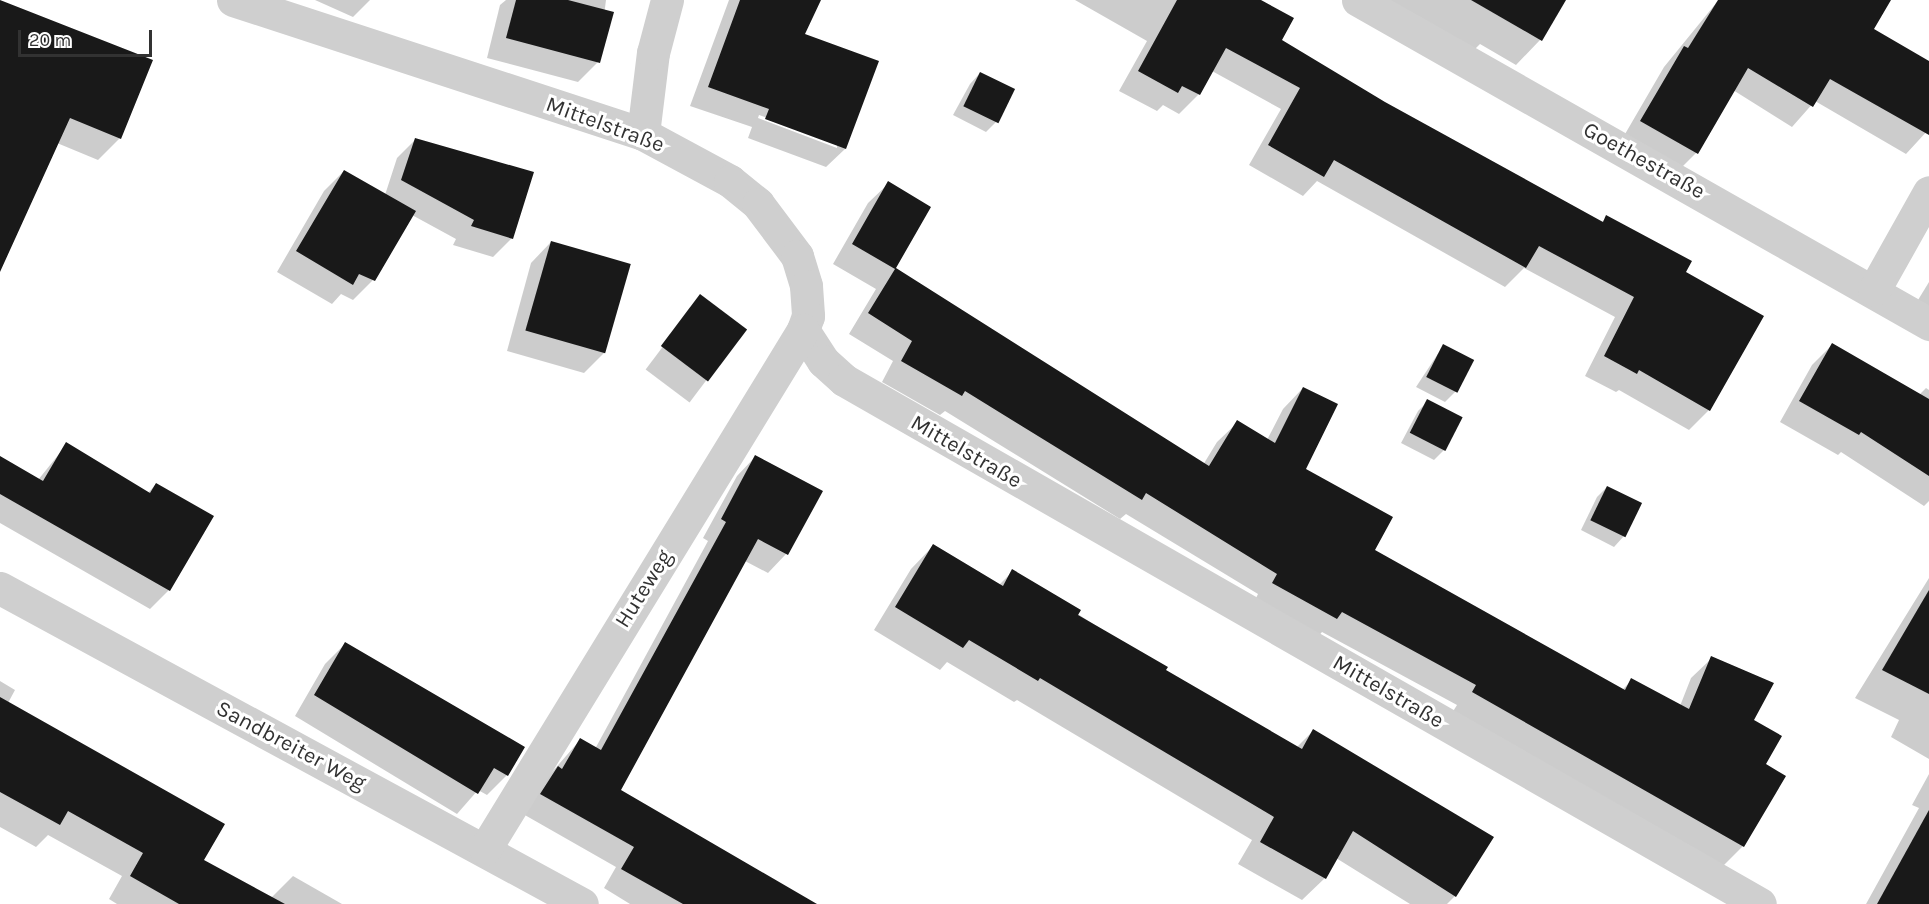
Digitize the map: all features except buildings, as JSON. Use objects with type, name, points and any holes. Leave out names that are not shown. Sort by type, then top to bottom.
[{"type":"street","name":"Mittelstraße","points":[[233,0],[643,134],[730,181],[758,204],[797,256],[807,286],[808,316],[803,330],[823,361],[871,398],[1760,904]]},
{"type":"street","points":[[643,134],[653,53],[667,0]]},
{"type":"street","name":"Goethestraße","points":[[1358,0],[1874,290],[1929,324]]},
{"type":"street","points":[[1874,290],[1929,192]]},
{"type":"street","name":"Huteweg","points":[[485,849],[803,330]]},
{"type":"street","name":"Sandbreiter Weg","points":[[0,588],[133,663],[485,849],[582,904]]}]
